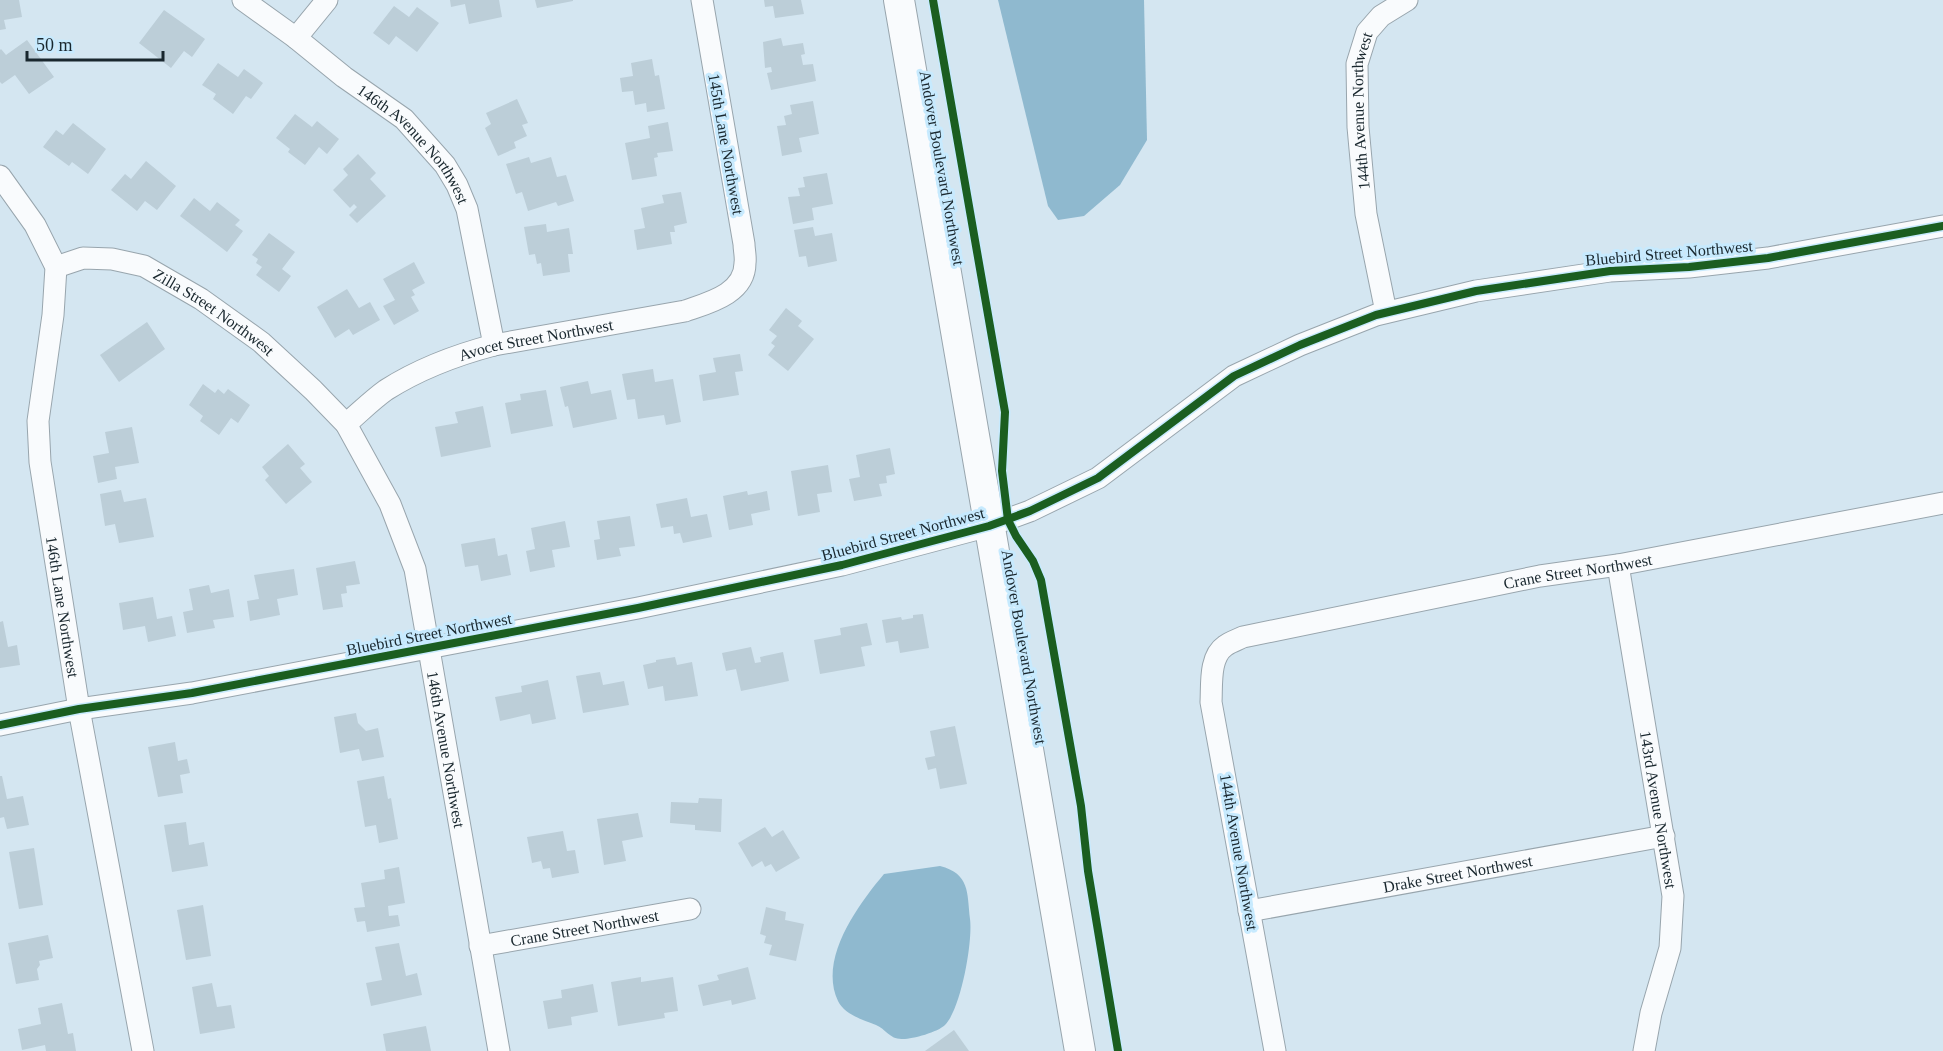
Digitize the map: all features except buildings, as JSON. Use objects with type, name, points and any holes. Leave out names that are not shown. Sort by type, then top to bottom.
[{"type":"street","name":"146th Avenue Northwest","points":[[243,0],[297,38],[344,77],[404,119],[445,165],[467,209],[494,345]]},
{"type":"street","points":[[297,38],[327,0]]},
{"type":"street","name":"145th Lane Northwest","points":[[702,0],[744,244],[746,266],[737,287]]},
{"type":"street","name":"Andover Boulevard Northwest","points":[[899,0],[1080,1051]]},
{"type":"street","name":"144th Avenue Northwest","points":[[1386,312],[1366,214],[1358,127],[1357,64],[1366,33],[1381,16],[1407,0]]},
{"type":"street","points":[[0,176],[35,225],[56,267]]},
{"type":"street","name":"Bluebird Street Northwest","points":[[0,725],[80,709],[192,693],[638,608],[842,565],[990,526],[1030,511],[1098,478],[1234,376],[1300,345],[1386,312],[1476,291],[1610,271],[1689,267],[1768,258],[1943,226]]},
{"type":"street","name":"Zilla Street Northwest","points":[[56,267],[83,258],[112,259],[144,266],[201,299],[261,342],[346,424]]},
{"type":"street","name":"146th Lane Northwest","points":[[56,267],[53,315],[38,421],[40,462],[80,709],[143,1051]]},
{"type":"street","name":"Avocet Street Northwest","points":[[346,424],[384,391],[418,371],[470,351],[685,311],[713,301],[737,287]]},
{"type":"street","name":"146th Avenue Northwest","points":[[346,424],[390,504],[415,569],[499,1051]]},
{"type":"street","name":"Crane Street Northwest","points":[[1218,653],[1224,646],[1243,637],[1540,576],[1618,565],[1943,503]]},
{"type":"street","name":"143rd Avenue Northwest","points":[[1618,565],[1673,897],[1670,948],[1651,1013],[1644,1051]]},
{"type":"street","name":"144th Avenue Northwest","points":[[1218,653],[1213,672],[1211,702],[1275,1051]]},
{"type":"street","name":"Drake Street Northwest","points":[[1250,911],[1664,837]]},
{"type":"street","name":"Crane Street Northwest","points":[[480,946],[690,909]]},
{"type":"water","points":[[998,0],[1144,0],[1147,140],[1120,185],[1084,216],[1058,220],[1048,206]]},
{"type":"water","points":[[940,866],[957,874],[962,879],[967,892],[970,943],[965,974],[956,1005],[945,1025],[925,1035],[899,1039],[854,1016],[841,1006],[833,985],[833,968],[837,951],[853,917],[884,874]]},
{"type":"cycle path","points":[[933,0],[1005,412],[1002,471],[1008,520],[1033,561],[1041,580],[1081,806],[1088,871],[1118,1051]]},
{"type":"cycle path","points":[[0,725],[79,709],[192,693],[638,608],[842,565],[989,526],[1030,511],[1098,478],[1234,376],[1300,345],[1376,315],[1476,291],[1610,271],[1689,267],[1768,258],[1943,226]]}]
